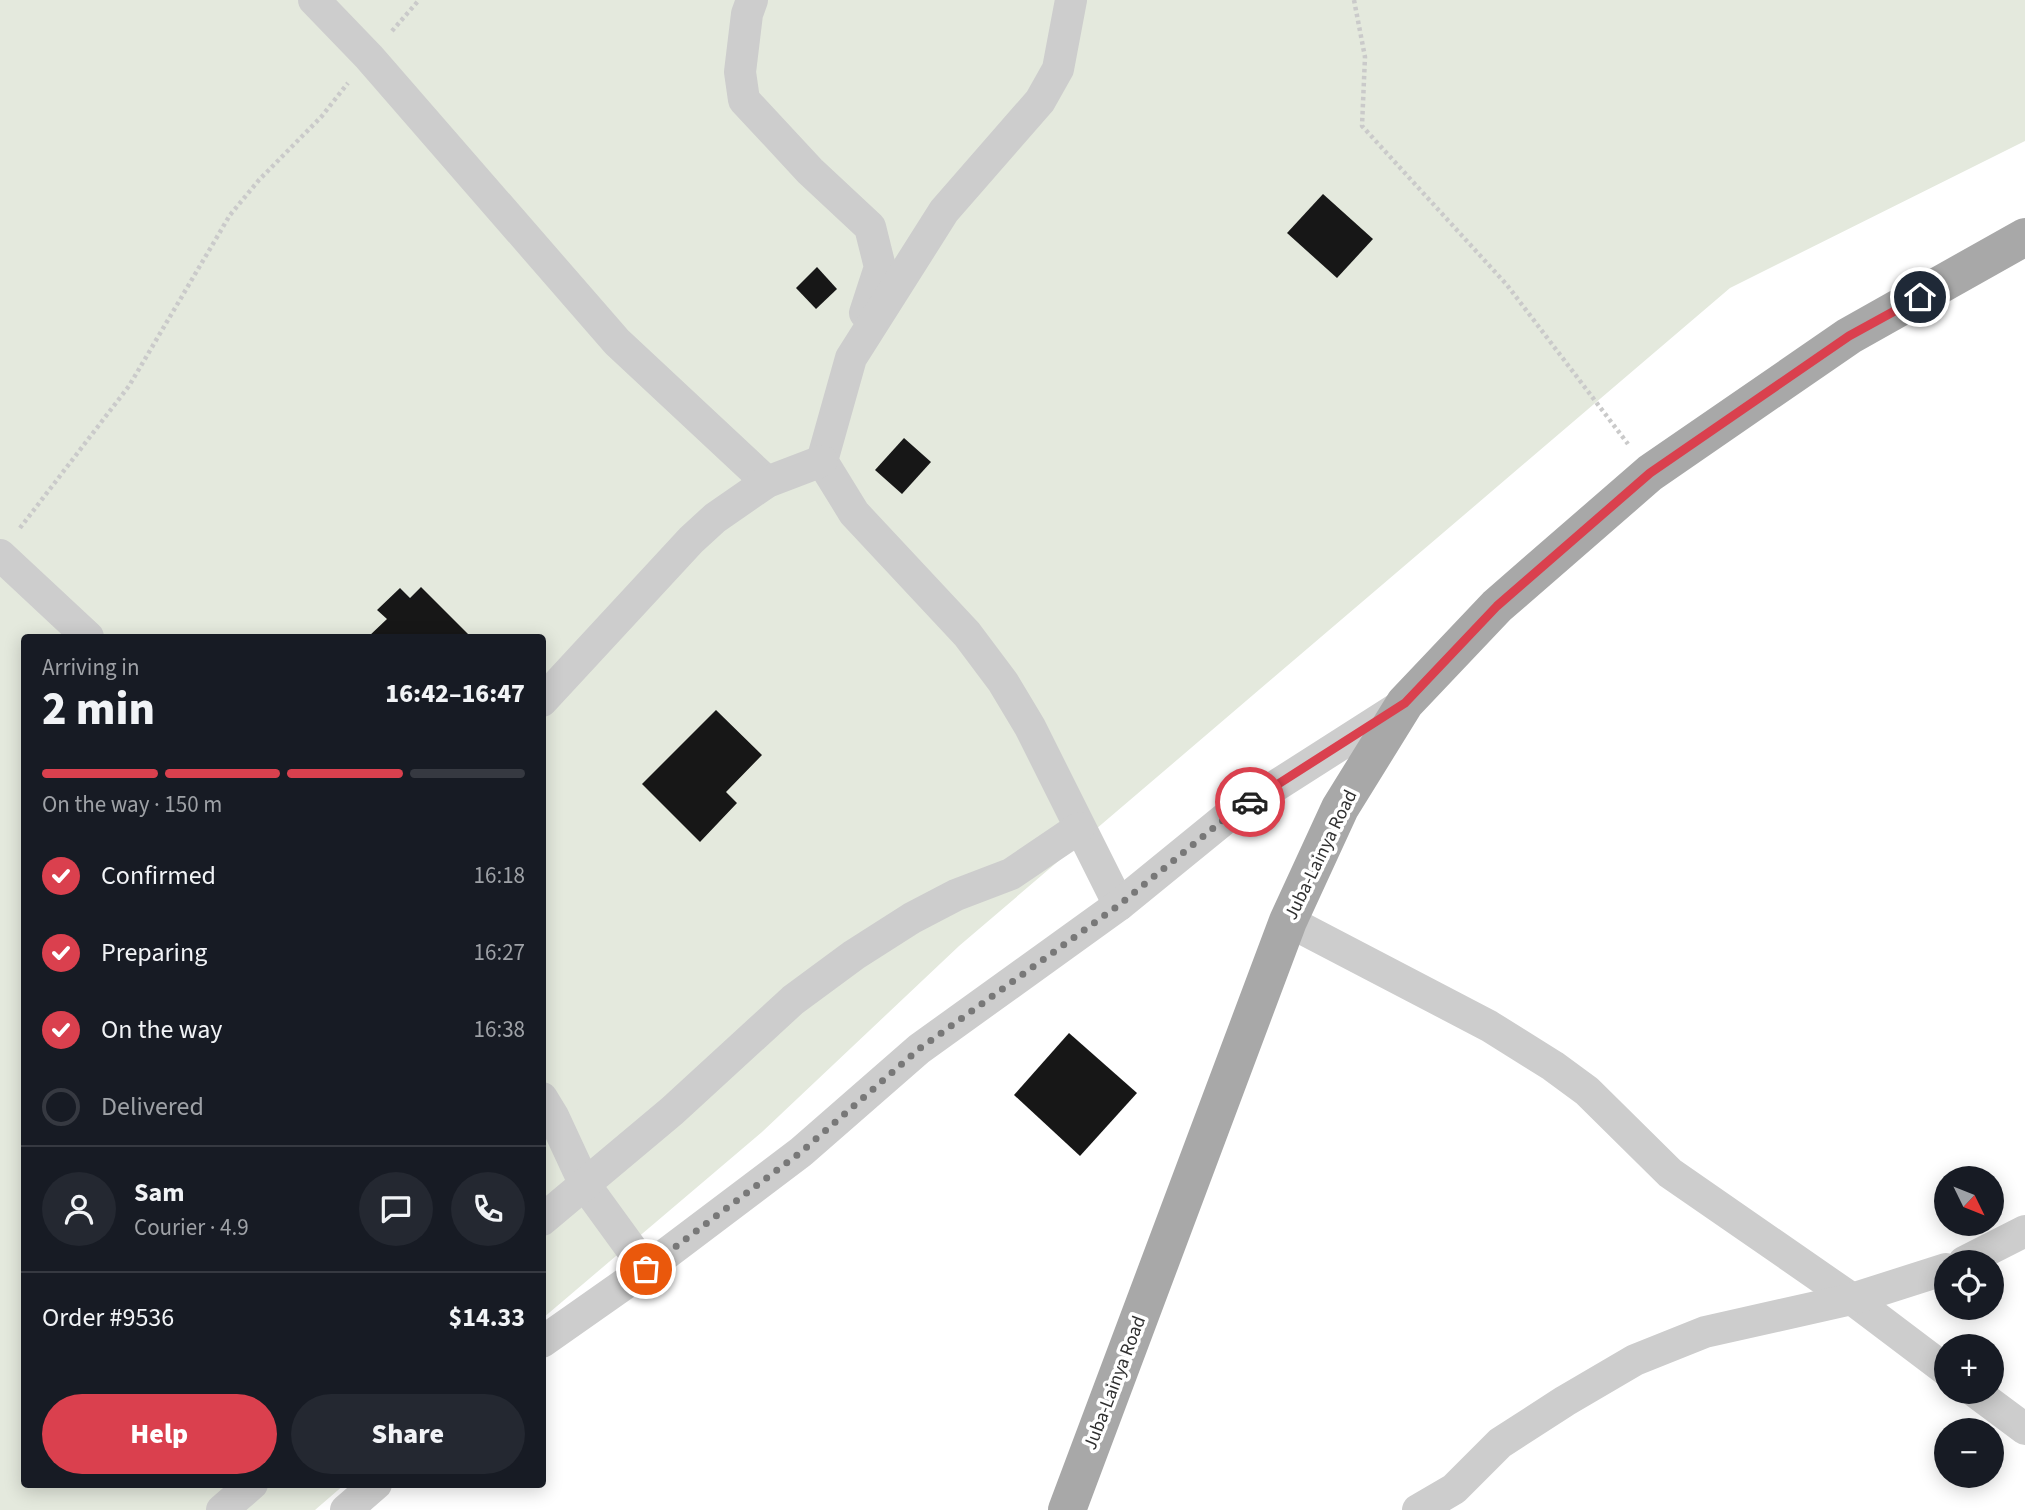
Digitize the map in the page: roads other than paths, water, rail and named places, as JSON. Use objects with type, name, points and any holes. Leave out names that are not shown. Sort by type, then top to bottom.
[{"type":"main road","name":"Juba-Lainya Road","points":[[1067,1510],[1288,921],[1340,808],[1405,703],[1497,606],[1650,473],[1849,336],[2025,237]]},
{"type":"street","points":[[314,0],[369,57],[617,342],[767,482]]},
{"type":"street","points":[[752,0],[747,14],[740,72],[744,100],[810,171],[870,227],[880,267],[850,358],[822,461],[854,513],[967,635],[1003,682],[1030,727],[1119,905]]},
{"type":"street","points":[[850,358],[944,211],[1040,101],[1058,69],[1071,0]]},
{"type":"street","points":[[546,697],[715,518],[767,482],[822,461]]},
{"type":"street","points":[[8,544],[85,634]]},
{"type":"street","points":[[546,1339],[646,1269],[801,1152],[919,1049],[1119,905],[1227,817],[1405,703]]},
{"type":"street","points":[[546,1217],[672,1111],[793,1000],[854,955],[912,918],[956,895],[1011,874],[1079,828]]},
{"type":"street","points":[[1288,921],[1489,1026],[1553,1066],[1587,1091],[1670,1173],[1852,1299],[1934,1361]]},
{"type":"street","points":[[546,1105],[585,1185],[646,1269]]},
{"type":"street","points":[[1988,1250],[2025,1231]]},
{"type":"street","points":[[1418,1510],[1454,1489],[1500,1443],[1635,1360],[1705,1332],[1852,1299],[1934,1273]]},
{"type":"street","points":[[1991,1404],[2025,1429]]},
{"type":"street","points":[[222,1510],[247,1488]]},
{"type":"street","points":[[346,1510],[371,1488]]}]
